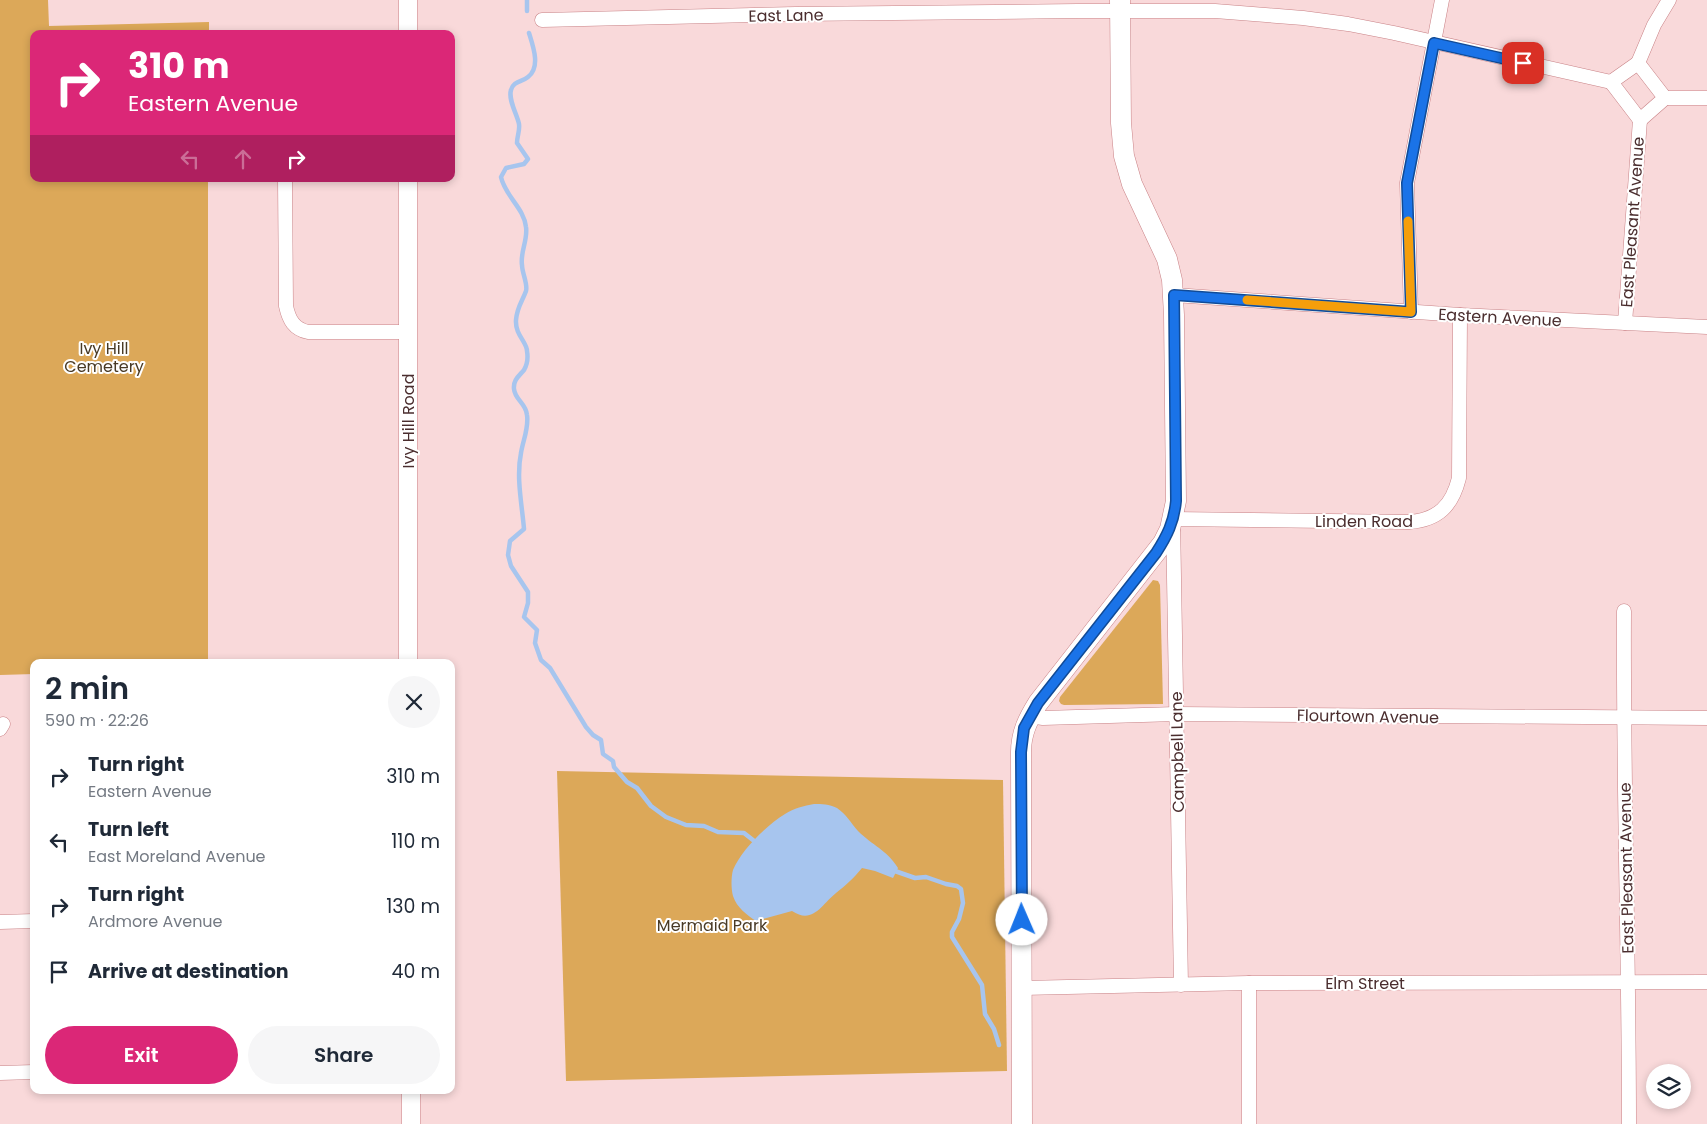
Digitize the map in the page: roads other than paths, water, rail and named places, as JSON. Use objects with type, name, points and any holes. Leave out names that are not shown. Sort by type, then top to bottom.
[{"type":"main road","points":[[1022,1124],[1022,737],[1029,716],[1052,683],[1156,553],[1168,535],[1176,501],[1174,295],[1167,259],[1132,184],[1124,156],[1121,123],[1120,6]]},
{"type":"street","points":[[408,0],[408,30]]},
{"type":"street","points":[[1411,312],[1407,183],[1442,0]]},
{"type":"street","points":[[1669,0],[1654,25],[1638,63],[1611,82],[1640,120],[1665,98],[1707,98]]},
{"type":"street","name":"East Lane","points":[[542,20],[796,7],[1120,6],[1215,11],[1303,18],[1384,31],[1611,82]]},
{"type":"street","points":[[1638,63],[1665,98]]},
{"type":"street","name":"East Pleasant Avenue","points":[[1625,323],[1640,120]]},
{"type":"street","points":[[285,182],[286,306],[293,325],[302,331],[308,332],[407,332]]},
{"type":"street","name":"Ivy Hill Road","points":[[408,182],[408,659]]},
{"type":"street","name":"Eastern Avenue","points":[[1174,295],[1460,316],[1707,327]]},
{"type":"street","name":"Linden Road","points":[[1173,519],[1421,522],[1437,515],[1452,498],[1459,478],[1460,316]]},
{"type":"street","name":"Campbell Lane","points":[[1173,519],[1181,985]]},
{"type":"street","name":"East Pleasant Avenue","points":[[1624,611],[1629,1124]]},
{"type":"street","name":"Flourtown Avenue","points":[[1029,716],[1043,718],[1176,714],[1707,718]]},
{"type":"street","points":[[0,922],[30,921]]},
{"type":"street","name":"Elm Street","points":[[1022,988],[1249,983],[1707,982]]},
{"type":"street","points":[[1249,983],[1249,1124]]},
{"type":"street","points":[[0,1072],[30,1072]]},
{"type":"street","points":[[411,1094],[411,1124]]},
{"type":"water","points":[[814,804],[828,805],[840,810],[858,831],[884,852],[898,868],[893,878],[862,868],[817,911],[806,916],[792,911],[756,921],[740,908],[733,896],[733,870],[742,854],[763,831],[788,812]]},
{"type":"waterway","points":[[527,0],[527,11]]},
{"type":"waterway","points":[[529,33],[535,56],[534,68],[526,79],[512,87],[510,94],[519,124],[517,143],[528,159],[524,164],[506,168],[501,177],[506,190],[522,214],[526,227],[522,255],[526,291],[519,308],[516,325],[526,348],[527,363],[514,383],[516,396],[523,404],[527,420],[519,472],[524,529],[510,541],[508,555],[511,566],[528,592],[528,603],[524,617],[537,630],[535,643],[541,660],[550,668],[586,727],[601,740],[603,754],[613,761],[614,767],[627,782],[637,788],[651,806],[666,817],[686,825],[704,826],[718,832],[744,833],[758,844]]},
{"type":"waterway","points":[[892,870],[915,878],[926,877],[957,886],[961,889],[963,903],[959,919],[952,932],[952,937],[982,985],[985,1014],[994,1029],[999,1045]]},
{"type":"park label","name":"Ivy Hill Cemetery","points":[[104,357]]},
{"type":"park label","name":"Mermaid Park","points":[[712,925]]}]
